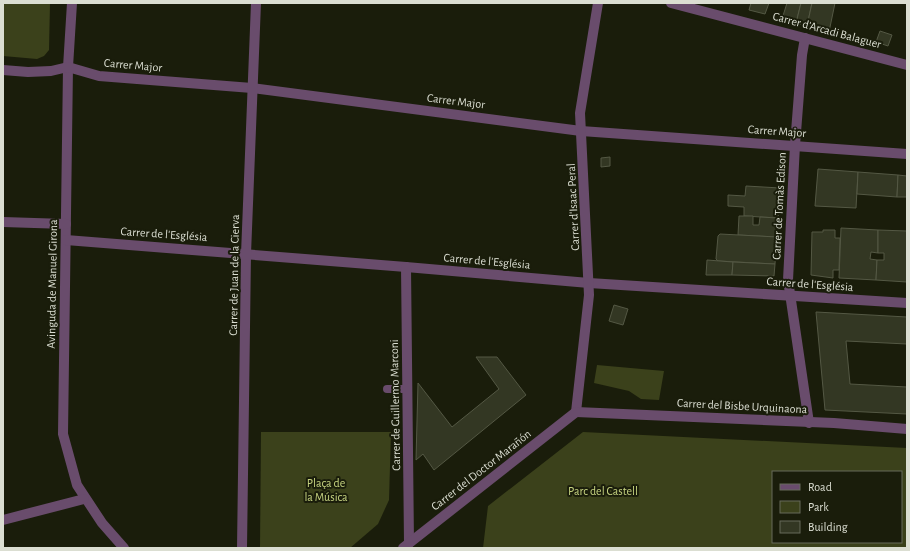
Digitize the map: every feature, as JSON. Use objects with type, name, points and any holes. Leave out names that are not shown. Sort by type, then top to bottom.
[{"type":"street","name":"Avinguda de Manuel Girona","points":[[72,3],[68,67],[63,434],[77,486],[102,524],[124,548]]},
{"type":"street","name":"Carrer de Juan de la Cierva","points":[[242,548],[246,254],[256,3]]},
{"type":"street","name":"Carrer d'Isaac Peral","points":[[576,412],[589,283],[580,113],[598,3]]},
{"type":"street","name":"Carrer d'Arcadi Balaguer","points":[[671,3],[907,65]]},
{"type":"street","name":"Carrer de Tomàs Edison","points":[[805,38],[795,145],[788,280],[809,423]]},
{"type":"street","name":"Carrer Major","points":[[3,70],[28,72],[51,71],[68,67],[99,76],[252,88],[581,131],[907,154]]},
{"type":"street","points":[[3,222],[66,224]]},
{"type":"street","name":"Carrer de l'Església","points":[[66,240],[589,283],[907,303]]},
{"type":"street","name":"Carrer de Guillermo Marconi","points":[[406,267],[406,546]]},
{"type":"street","name":"Carrer del Bisbe Urquinaona","points":[[576,412],[907,429]]},
{"type":"street","name":"Carrer del Doctor Marañón","points":[[406,546],[576,412]]},
{"type":"street","points":[[3,520],[84,498]]},
{"type":"lane","points":[[387,389],[407,386]]},
{"type":"green space","points":[[3,3],[50,3],[49,50],[44,56],[37,59],[3,56]]},
{"type":"green space","points":[[597,365],[664,371],[659,400],[641,399],[629,391],[594,383]]},
{"type":"green space","name":"Plaça de la Música","points":[[261,432],[391,432],[389,500],[378,524],[350,548],[260,548]]},
{"type":"green space","name":"Parc del Castell","points":[[583,432],[907,448],[907,548],[483,548],[488,506]]},
{"type":"building","points":[[751,3],[769,3],[765,14],[749,10]]},
{"type":"building","points":[[787,3],[801,3],[796,23],[782,19]]},
{"type":"building","points":[[801,3],[812,3],[807,26],[796,23]]},
{"type":"building","points":[[812,3],[835,3],[829,32],[807,26]]},
{"type":"building","points":[[880,31],[892,35],[888,46],[876,42]]},
{"type":"building","points":[[610,157],[610,166],[601,167],[601,158]]},
{"type":"building","points":[[818,169],[858,172],[856,208],[815,206]]},
{"type":"building","points":[[858,172],[898,175],[897,197],[857,194]]},
{"type":"building","points":[[898,175],[907,176],[907,197],[897,197]]},
{"type":"building","points":[[746,186],[780,188],[778,218],[744,216],[744,207],[728,206],[728,195],[745,196]]},
{"type":"building","points":[[739,216],[753,216],[753,225],[759,225],[760,217],[778,218],[777,237],[738,235]]},
{"type":"building","points":[[841,228],[878,230],[878,253],[871,252],[870,259],[877,260],[876,280],[839,278]]},
{"type":"building","points":[[823,230],[835,230],[835,238],[840,238],[839,270],[833,270],[833,278],[811,275],[812,232],[823,232]]},
{"type":"building","points":[[878,230],[907,231],[907,282],[876,280],[877,260],[884,260],[884,253],[878,253]]},
{"type":"building","points":[[720,234],[777,237],[775,264],[718,261],[716,259],[718,236]]},
{"type":"building","points":[[707,260],[733,262],[732,275],[706,275]]},
{"type":"building","points":[[733,262],[775,264],[774,276],[732,275]]},
{"type":"building","points":[[614,305],[628,309],[623,325],[609,321]]},
{"type":"building","points":[[816,312],[907,317],[907,344],[846,341],[850,384],[907,387],[907,414],[825,410]]},
{"type":"building","points":[[476,357],[497,357],[526,395],[434,470],[423,454],[416,460],[418,383],[452,427],[499,389]]}]
